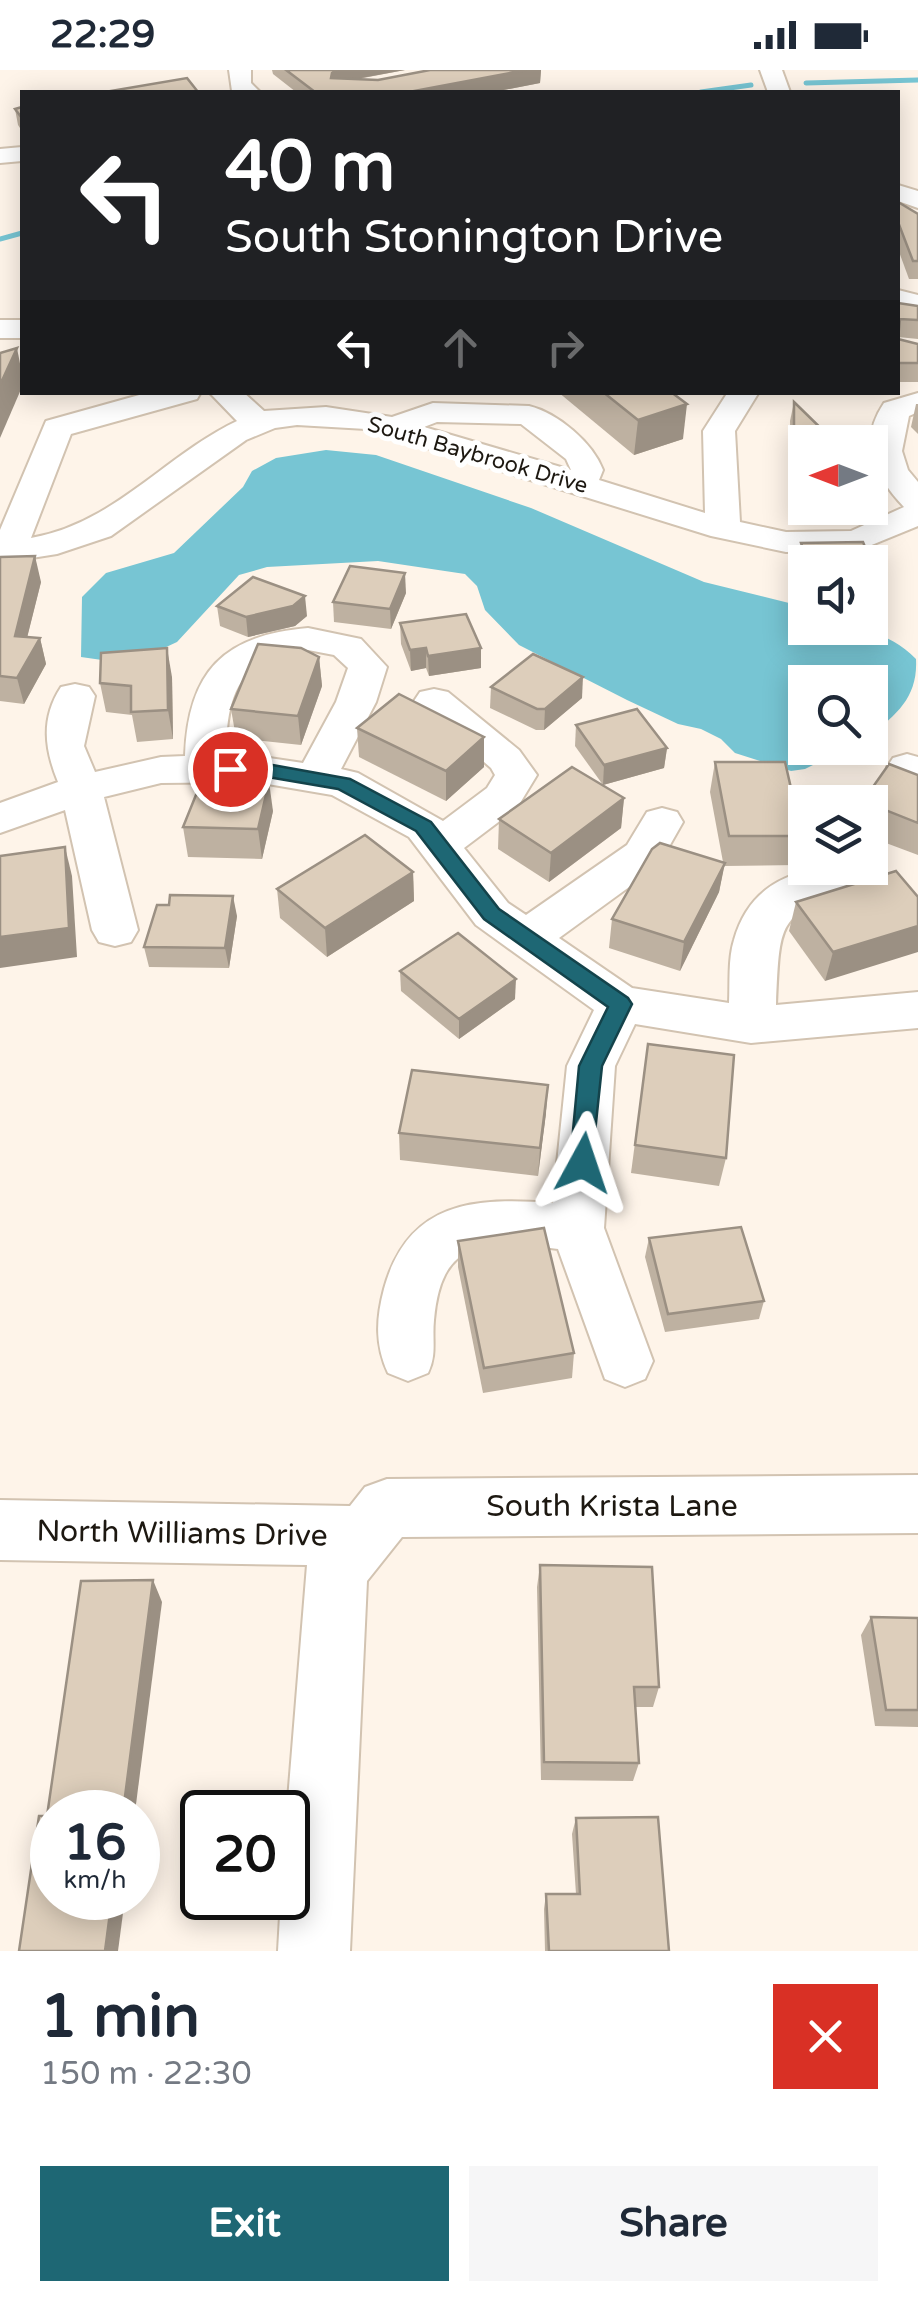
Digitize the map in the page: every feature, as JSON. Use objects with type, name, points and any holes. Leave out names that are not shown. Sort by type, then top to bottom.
[{"type":"street","points":[[5,551],[57,428],[175,395]]},
{"type":"street","points":[[723,528],[719,431],[742,395]]},
{"type":"street","points":[[918,402],[895,410],[883,454],[892,475],[918,502]]},
{"type":"street","name":"South Baybrook Drive","points":[[5,551],[27,551],[109,524],[204,452],[246,403],[369,420],[723,528],[786,542],[857,541],[918,513]]},
{"type":"street","points":[[396,428],[418,415],[433,412],[529,415],[582,454],[587,470],[581,484]]},
{"type":"street","points":[[204,770],[212,694],[226,669],[250,653],[298,639],[346,646],[368,667],[356,702],[314,778]]},
{"type":"street","points":[[76,696],[64,746],[81,790],[115,930]]},
{"type":"street","points":[[434,701],[504,760],[516,776],[502,798],[439,846]]},
{"type":"street","points":[[0,819],[81,790],[161,770],[256,769],[343,783],[424,826],[492,914],[620,1004],[751,1025],[918,1010]]},
{"type":"street","points":[[526,938],[643,855],[662,822]]},
{"type":"street","points":[[751,1025],[756,941],[772,906],[812,885]]},
{"type":"street","points":[[620,1004],[591,1066],[578,1228],[625,1361]]},
{"type":"street","points":[[408,1354],[404,1337],[412,1276],[432,1244],[462,1226],[492,1221],[578,1228]]},
{"type":"street","name":"South Krista Lane","points":[[350,1553],[386,1508],[918,1504]]},
{"type":"street","name":"North Williams Drive","points":[[0,1530],[350,1553]]},
{"type":"street","points":[[314,1951],[350,1553]]},
{"type":"water","points":[[326,450],[376,455],[531,508],[704,582],[788,603],[788,645],[888,645],[888,639],[891,640],[916,659],[914,684],[904,703],[888,720],[888,665],[788,665],[788,765],[813,765],[791,771],[735,753],[721,739],[701,729],[678,724],[519,645],[485,610],[477,586],[465,574],[378,561],[267,567],[239,575],[177,642],[149,655],[109,661],[81,657],[82,597],[106,573],[174,553],[243,487],[252,471],[276,458]]},
{"type":"building","points":[[286,70],[337,70],[331,78],[378,80],[430,70],[526,70],[420,90],[312,90]]},
{"type":"building","points":[[187,78],[196,90],[117,90]]},
{"type":"building","points":[[900,203],[918,214],[918,261],[913,261],[900,227]]},
{"type":"building","points":[[900,303],[918,306],[918,320],[900,319]]},
{"type":"building","points":[[900,340],[918,344],[918,363],[900,363]]},
{"type":"building","points":[[17,348],[0,385],[0,353]]},
{"type":"building","points":[[607,395],[675,395],[687,404],[638,420]]},
{"type":"building","points":[[794,402],[818,425],[794,425]]},
{"type":"building","points":[[863,542],[864,545],[802,545]]},
{"type":"building","points":[[35,556],[15,636],[40,638],[17,678],[0,676],[0,557]]},
{"type":"building","points":[[350,566],[405,573],[390,609],[333,602]]},
{"type":"building","points":[[253,577],[305,596],[293,606],[246,617],[217,606]]},
{"type":"building","points":[[466,614],[481,648],[428,656],[426,648],[410,650],[400,623]]},
{"type":"building","points":[[258,644],[301,648],[319,657],[298,716],[231,709]]},
{"type":"building","points":[[167,648],[168,710],[131,712],[131,686],[100,683],[101,653]]},
{"type":"building","points":[[533,654],[583,677],[545,709],[537,709],[491,687]]},
{"type":"building","points":[[399,694],[484,737],[446,771],[357,728]]},
{"type":"building","points":[[637,709],[667,748],[604,765],[576,725]]},
{"type":"building","points":[[715,762],[785,762],[790,785],[788,836],[729,836]]},
{"type":"building","points":[[889,764],[918,775],[918,823],[888,811],[888,785],[874,785]]},
{"type":"building","points":[[572,767],[624,798],[551,853],[499,819]]},
{"type":"building","points":[[202,780],[269,782],[258,829],[183,827]]},
{"type":"building","points":[[365,835],[413,872],[325,928],[277,889]]},
{"type":"building","points":[[660,843],[725,863],[684,942],[612,919],[652,849]]},
{"type":"building","points":[[65,847],[69,928],[0,937],[0,856]]},
{"type":"building","points":[[896,871],[918,897],[918,926],[833,952],[796,902],[851,885],[888,885],[888,873]]},
{"type":"building","points":[[170,895],[233,896],[225,948],[144,947],[157,905],[169,905]]},
{"type":"building","points":[[458,933],[516,979],[459,1019],[400,971]]},
{"type":"building","points":[[648,1044],[734,1055],[726,1158],[635,1145]]},
{"type":"building","points":[[412,1070],[548,1085],[540,1148],[399,1133]]},
{"type":"building","points":[[741,1227],[764,1301],[668,1314],[649,1238]]},
{"type":"building","points":[[544,1228],[574,1353],[484,1368],[458,1241]]},
{"type":"building","points":[[540,1565],[652,1567],[659,1687],[634,1687],[639,1763],[544,1762]]},
{"type":"building","points":[[153,1580],[126,1790],[51,1790],[81,1581]]},
{"type":"building","points":[[871,1617],[918,1618],[918,1710],[886,1710]]},
{"type":"building","points":[[658,1817],[669,1951],[549,1951],[546,1894],[580,1894],[576,1818]]},
{"type":"building","points":[[30,1877],[30,1920],[109,1920],[105,1951],[19,1951]]},
{"type":"waterway","points":[[806,83],[918,80]]},
{"type":"waterway","points":[[715,90],[751,85]]},
{"type":"waterway","points":[[0,239],[20,234]]},
{"type":"route","points":[[230,769],[256,769],[343,783],[424,826],[492,914],[620,1004],[591,1066],[583,1163]]}]
